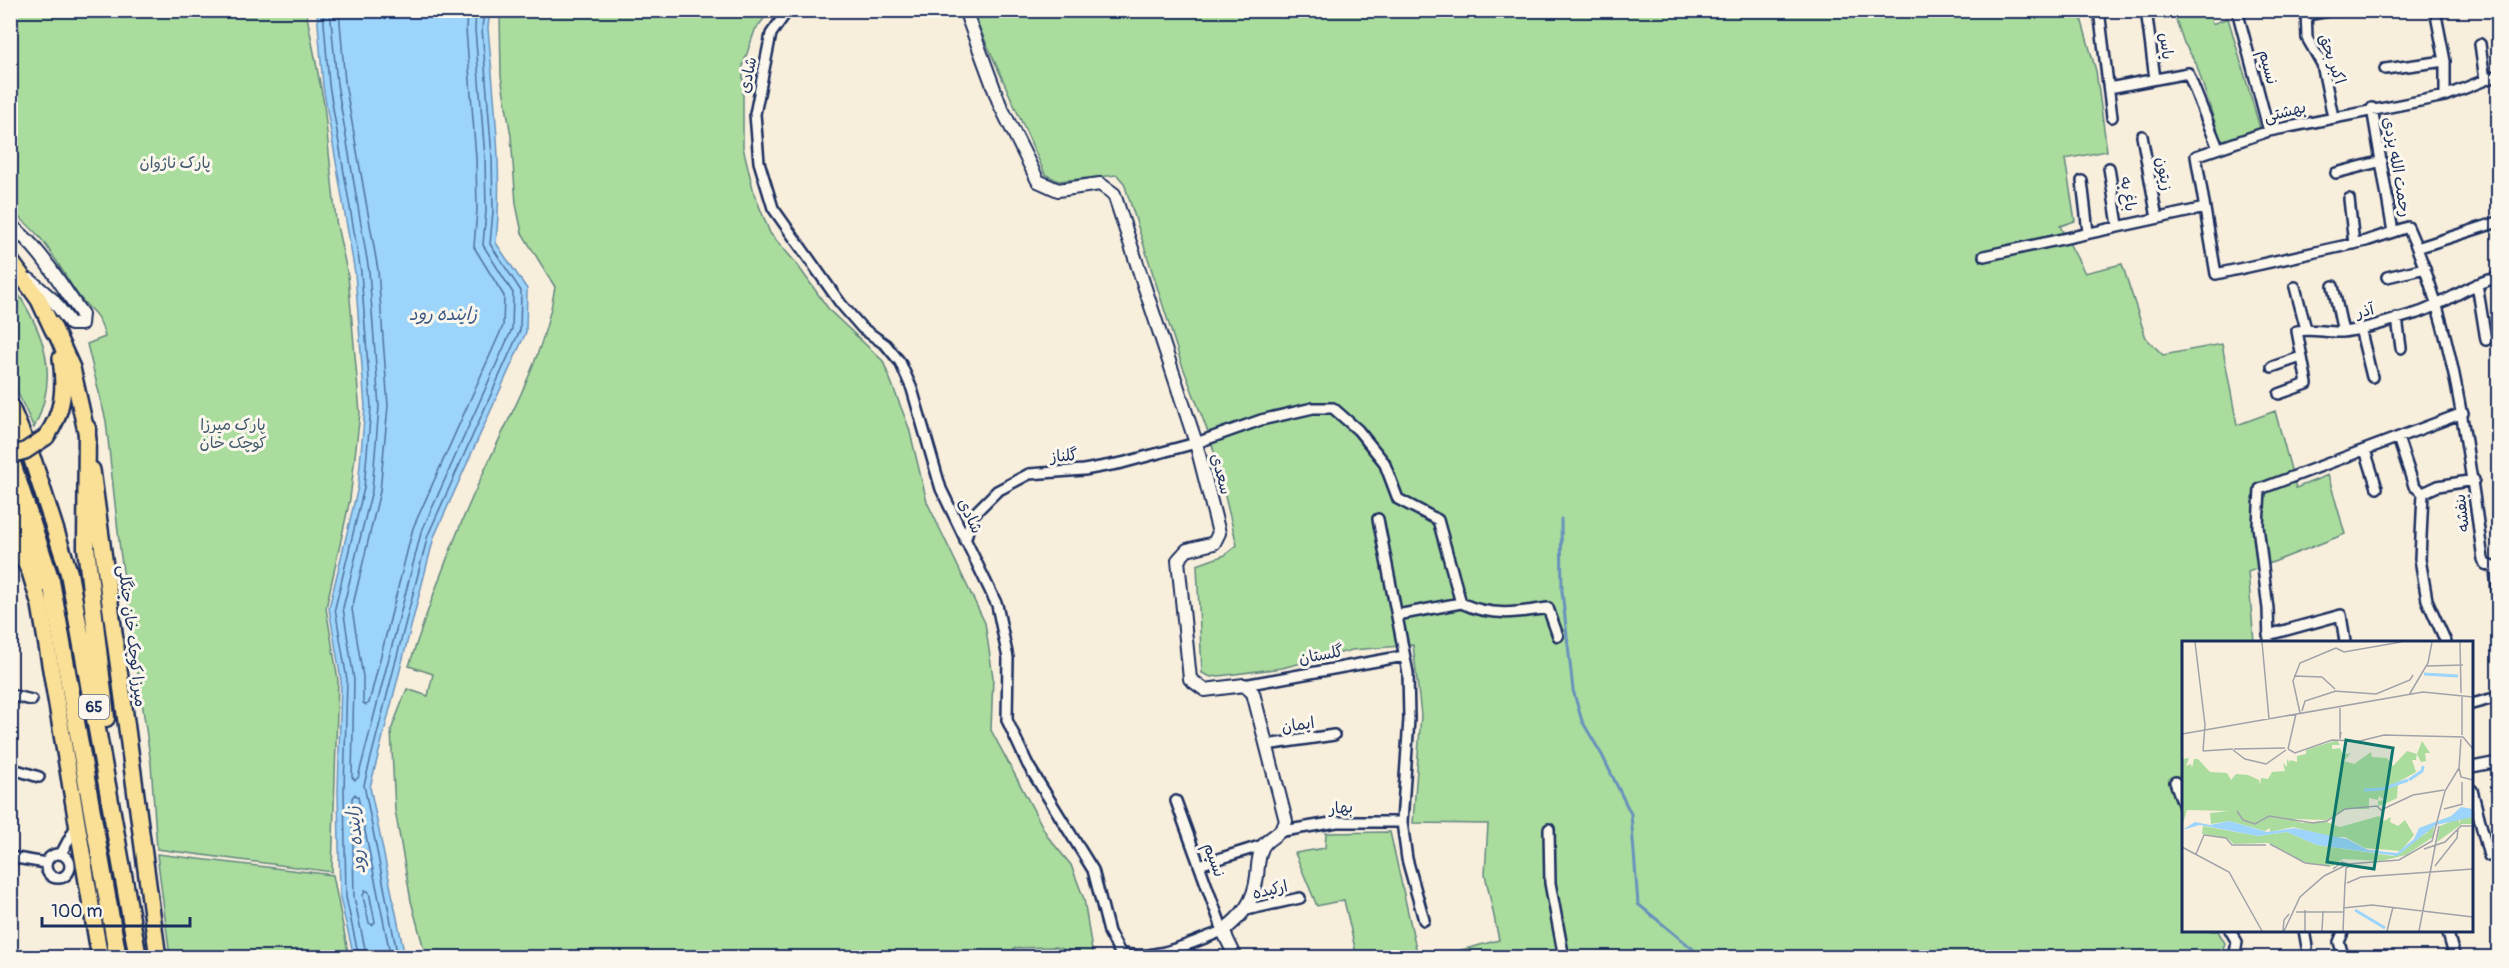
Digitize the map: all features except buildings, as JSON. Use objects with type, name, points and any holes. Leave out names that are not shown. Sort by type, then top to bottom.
[{"type":"highway","name":"65","points":[[10,406],[33,461],[69,573],[138,957]]},
{"type":"highway","points":[[87,428],[87,547],[120,847]]},
{"type":"highway","name":"65","points":[[12,460],[51,581],[117,957]]},
{"type":"highway","points":[[10,510],[58,615]]},
{"type":"main road","points":[[12,460],[46,437],[56,424],[63,404],[64,380],[60,351],[52,324],[16,266]]},
{"type":"main road","name":"میرزا کوچک خان جنگلی","points":[[52,324],[72,368],[87,428],[158,957]]},
{"type":"main road","points":[[10,533],[30,572],[40,605],[79,820],[100,957]]},
{"type":"street","name":"شادی","points":[[788,10],[771,34],[754,114],[759,162],[773,208],[841,304],[862,328],[886,345],[900,362],[912,389],[941,489],[997,605],[1008,658],[1007,720],[1028,765],[1093,870],[1109,933],[1120,953],[1135,957],[1172,951],[1223,931]]},
{"type":"street","points":[[2099,10],[2112,117]]},
{"type":"street","name":"نسیم","points":[[2237,10],[2269,131]]},
{"type":"street","points":[[2306,13],[2334,10]]},
{"type":"street","points":[[2435,10],[2445,61],[2445,96]]},
{"type":"street","name":"سعدی","points":[[967,12],[1000,105],[1038,181],[1058,190],[1100,184],[1114,194],[1172,377],[1196,443],[1219,533],[1214,543],[1187,550],[1178,560],[1190,679],[1205,690],[1244,685]]},
{"type":"street","name":"اکبر بحق","points":[[2306,13],[2307,38],[2322,64],[2333,117]]},
{"type":"street","name":"یاس","points":[[2147,17],[2155,79]]},
{"type":"street","points":[[2480,44],[2485,80]]},
{"type":"street","points":[[2385,69],[2445,61]]},
{"type":"street","points":[[2109,88],[2188,73],[2218,148]]},
{"type":"street","name":"بهشتی","points":[[2354,244],[2216,274],[2196,156],[2269,131],[2372,108],[2445,96],[2499,75]]},
{"type":"street","name":"رحمت الله یزدی","points":[[2372,108],[2393,232]]},
{"type":"street","name":"زيتون","points":[[2142,136],[2157,218]]},
{"type":"street","points":[[2336,173],[2382,161]]},
{"type":"street","name":"باغ به","points":[[2109,168],[2118,225]]},
{"type":"street","points":[[2082,181],[2088,232]]},
{"type":"street","points":[[2349,198],[2354,244],[2393,232]]},
{"type":"street","points":[[1984,255],[2205,208]]},
{"type":"street","points":[[2417,248],[2499,222]]},
{"type":"street","points":[[10,225],[27,238],[50,266],[66,294],[82,314],[81,324],[74,326],[69,323],[53,300],[16,266]]},
{"type":"street","name":"بنفشه","points":[[2393,232],[2408,227],[2426,268],[2438,305],[2463,413],[2474,480],[2483,560],[2485,564],[2497,568]]},
{"type":"street","points":[[2388,277],[2426,268]]},
{"type":"street","name":"آذر","points":[[2301,330],[2343,332],[2397,318],[2438,305],[2477,284],[2499,278]]},
{"type":"street","points":[[2477,284],[2486,340]]},
{"type":"street","points":[[2333,286],[2343,332]]},
{"type":"street","points":[[2279,394],[2307,384],[2301,357],[2301,330],[2295,287]]},
{"type":"street","points":[[2397,318],[2401,348]]},
{"type":"street","points":[[2360,327],[2372,377]]},
{"type":"street","points":[[2272,367],[2301,357]]},
{"type":"street","name":"گلناز","points":[[965,541],[972,516],[997,491],[1029,474],[1084,470],[1122,463],[1196,443],[1261,420],[1313,408],[1333,408],[1358,430],[1384,462],[1398,499],[1438,520],[1461,603]]},
{"type":"street","points":[[2345,641],[2341,615],[2268,639],[2268,609],[2258,526],[2260,489],[2463,413]]},
{"type":"street","points":[[2398,438],[2414,486],[2423,493]]},
{"type":"street","points":[[2365,450],[2377,488]]},
{"type":"street","points":[[2423,493],[2438,486],[2474,480]]},
{"type":"street","points":[[2423,493],[2420,560],[2427,600],[2446,641]]},
{"type":"street","points":[[1378,519],[1404,656],[1409,719],[1402,822],[1407,859],[1424,920]]},
{"type":"street","points":[[2497,568],[2499,603]]},
{"type":"street","points":[[1397,615],[1461,603],[1477,610],[1504,614],[1548,608],[1558,636]]},
{"type":"street","name":"گلستان","points":[[1244,685],[1404,656]]},
{"type":"street","points":[[1199,865],[1263,845],[1282,831],[1286,821],[1253,693],[1244,685]]},
{"type":"street","points":[[10,695],[32,700]]},
{"type":"street","points":[[2473,704],[2499,697]]},
{"type":"street","name":"ایمان","points":[[1266,745],[1334,735]]},
{"type":"street","points":[[2473,767],[2499,762]]},
{"type":"street","points":[[10,768],[39,777]]},
{"type":"street","points":[[2175,782],[2182,801]]},
{"type":"street","points":[[2473,794],[2488,856]]},
{"type":"street","name":"نسیم","points":[[1176,801],[1223,931]]},
{"type":"street","points":[[61,854],[79,820]]},
{"type":"street","name":"بهار","points":[[1282,831],[1337,822],[1402,822]]},
{"type":"street","points":[[1549,829],[1550,883],[1564,957]]},
{"type":"street","points":[[1236,957],[1223,931],[1246,910],[1255,892],[1258,859],[1263,845]]},
{"type":"street","points":[[61,854],[53,855],[46,863],[47,871],[52,876],[60,877],[69,870]]},
{"type":"street","points":[[61,854],[69,862],[69,870]]},
{"type":"street","points":[[10,857],[46,863]]},
{"type":"street","points":[[69,870],[88,882]]},
{"type":"street","name":"ارکیده","points":[[1246,910],[1300,898]]},
{"type":"street","points":[[2231,932],[2237,942],[2234,957]]},
{"type":"street","points":[[2304,932],[2307,947]]},
{"type":"street","points":[[2342,932],[2339,942],[2344,957]]},
{"type":"street","points":[[2448,932],[2455,957]]},
{"type":"green space","points":[[11,10],[306,11],[324,104],[336,221],[348,276],[360,413],[350,499],[326,608],[338,680],[332,872],[157,849],[151,764],[120,550],[106,421],[87,344],[105,337],[98,317],[78,295],[42,240],[11,211]]},
{"type":"green space","points":[[500,11],[770,11],[755,30],[743,65],[743,147],[754,193],[770,233],[796,263],[830,311],[883,361],[909,428],[927,502],[985,623],[993,677],[991,730],[1048,837],[1071,865],[1084,899],[1093,957],[1055,947],[1014,948],[1013,958],[426,957],[411,901],[395,810],[391,730],[407,689],[428,696],[433,674],[409,666],[460,525],[534,363],[550,314],[555,287],[522,233],[516,204],[511,136],[501,76]]},
{"type":"green space","points":[[972,11],[2079,11],[2096,71],[2107,151],[2065,159],[2075,221],[2060,226],[2085,273],[2122,264],[2146,338],[2163,355],[2222,344],[2237,425],[2275,411],[2296,488],[2328,475],[2345,534],[2248,572],[2254,641],[2182,641],[2182,932],[2219,932],[2225,943],[2220,957],[1435,957],[1499,940],[1485,874],[1488,824],[1413,823],[1421,715],[1413,645],[1352,650],[1282,668],[1211,677],[1202,673],[1197,565],[1225,555],[1237,545],[1211,440],[1181,362],[1124,183],[1117,175],[1058,181],[1045,174]]},
{"type":"green space","points":[[2173,11],[2209,11],[2212,24],[2228,18],[2260,128],[2221,142],[2196,63],[2184,43]]},
{"type":"green space","points":[[11,283],[32,318],[45,353],[46,389],[34,428],[11,378]]},
{"type":"green space","points":[[1390,832],[1418,957],[1357,957],[1344,900],[1317,906],[1295,853],[1325,848],[1326,833]]},
{"type":"green space","points":[[157,854],[333,875],[349,957],[170,957]]},
{"type":"water","name":"زاینده رود","points":[[317,11],[490,11],[488,28],[499,189],[496,243],[527,289],[526,332],[434,537],[370,787],[405,957],[354,957],[340,898],[338,791],[341,680],[329,608],[358,487],[365,407],[355,273],[323,86]]},
{"type":"waterway","points":[[1561,519],[1562,591],[1573,690],[1582,721],[1602,755],[1631,814],[1638,904],[1694,950],[1699,958]]},
{"type":"park label","name":"پارک ناژوان","points":[[175,163]]},
{"type":"park label","name":"پارک میرزا کوچک خان","points":[[233,434]]}]
